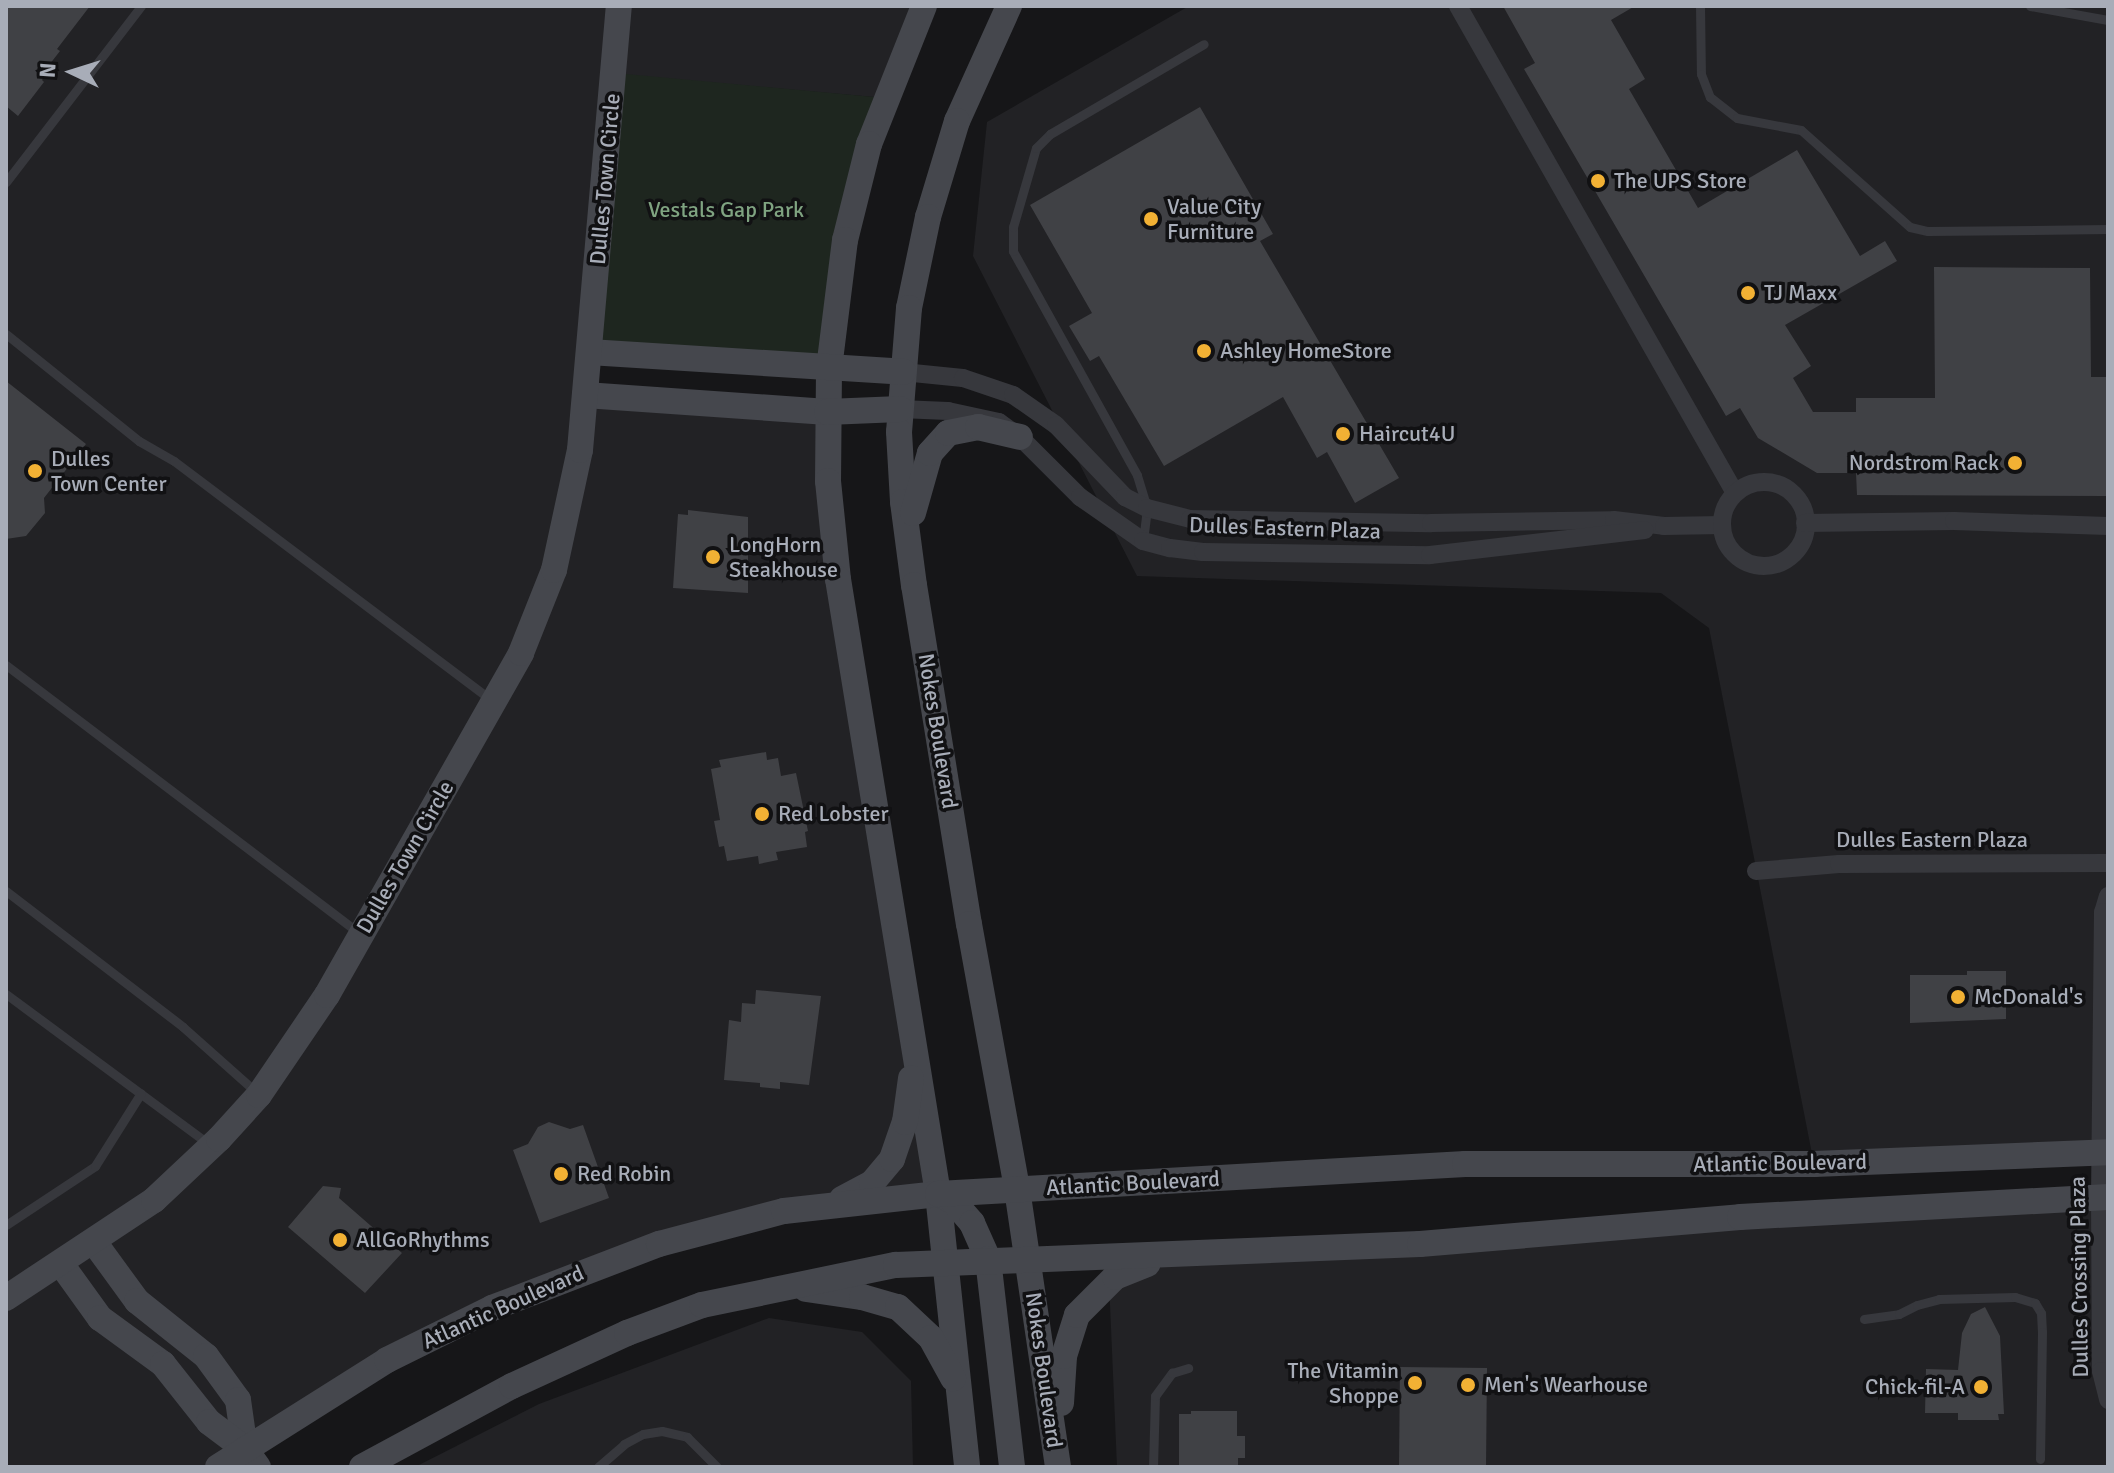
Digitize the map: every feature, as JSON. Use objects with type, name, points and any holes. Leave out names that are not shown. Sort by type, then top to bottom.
[{"type":"main road","name":"Dulles Town Circle","points":[[6,1298],[154,1200],[213,1146],[259,1095],[307,1028],[494,702],[530,632],[554,570],[571,505],[585,395],[619,6]]},
{"type":"main road","points":[[924,6],[885,98],[856,191],[837,287],[829,369],[828,481],[838,579],[938,1194],[967,1467]]},
{"type":"main road","name":"Nokes Boulevard","points":[[1009,6],[976,73],[941,164],[909,308],[900,409],[907,536],[969,924],[1017,1189],[1058,1467]]},
{"type":"main road","points":[[589,352],[903,372]]},
{"type":"main road","points":[[585,395],[827,412],[900,409]]},
{"type":"main road","points":[[907,536],[923,469],[937,442],[948,433],[978,427],[1020,437]]},
{"type":"main road","points":[[831,1203],[872,1183],[892,1159],[905,1122],[914,1050]]},
{"type":"main road","name":"Atlantic Boulevard","points":[[218,1467],[252,1458],[387,1360],[557,1280],[659,1244],[784,1211],[831,1203],[1017,1189],[1465,1164],[1814,1164],[2104,1152]]},
{"type":"main road","points":[[938,1194],[953,1201],[967,1216],[988,1259],[1012,1467]]},
{"type":"main road","points":[[362,1467],[512,1386],[627,1333],[702,1305],[896,1265],[988,1259],[1181,1256],[1420,1244],[1740,1217],[2104,1197]]},
{"type":"main road","points":[[94,1242],[137,1301],[184,1335],[222,1378],[238,1400],[252,1458]]},
{"type":"main road","points":[[1058,1467],[1064,1356],[1077,1315],[1100,1289],[1129,1269],[1181,1256]]},
{"type":"main road","points":[[61,1264],[100,1318],[163,1364],[209,1422],[252,1458]]},
{"type":"main road","points":[[785,1286],[862,1297],[898,1307],[931,1338],[945,1358],[963,1408]]},
{"type":"street","points":[[1458,6],[1735,493]]},
{"type":"street","name":"Dulles Eastern Plaza","points":[[903,372],[963,378],[1013,395],[1056,425],[1125,497],[1147,508],[1190,519],[1614,520],[1664,526]]},
{"type":"street","name":"Dulles Eastern Plaza","points":[[900,409],[979,416],[999,422],[1020,437],[1080,497],[1143,541],[1203,552],[1430,555],[1664,526],[1722,525]]},
{"type":"street","points":[[1767,482],[1784,487],[1798,498],[1805,523],[1799,548],[1786,560],[1770,566],[1752,565],[1737,556],[1726,543],[1722,525],[1725,508],[1735,493],[1750,484],[1767,482]]},
{"type":"street","points":[[1805,523],[1954,521],[2108,526]]},
{"type":"street","name":"Dulles Eastern Plaza","points":[[1756,871],[1839,864],[2108,863]]},
{"type":"street","points":[[2104,1152],[2103,912],[2108,896]]},
{"type":"street","name":"Dulles Crossing Plaza","points":[[2104,1152],[2101,1371],[2108,1400]]},
{"type":"lane","points":[[6,182],[141,6]]},
{"type":"lane","points":[[1700,6],[1701,74],[1710,97],[1737,118],[1801,130],[1910,227],[1928,231],[2108,229]]},
{"type":"lane","points":[[2030,6],[2108,20]]},
{"type":"lane","points":[[1143,541],[1147,508],[1137,475],[1013,251],[1013,227],[1036,148],[1050,134],[1204,44]]},
{"type":"lane","points":[[6,334],[139,441],[174,461],[494,702]]},
{"type":"lane","points":[[6,665],[360,934]]},
{"type":"lane","points":[[6,891],[183,1027],[259,1095]]},
{"type":"lane","points":[[6,994],[213,1146]]},
{"type":"lane","points":[[6,1225],[95,1166],[141,1093]]},
{"type":"lane","points":[[1864,1319],[1899,1314],[1939,1299],[2015,1297],[2035,1303],[2041,1313],[2042,1332],[2040,1459]]},
{"type":"lane","points":[[1153,1467],[1155,1396],[1172,1373],[1188,1368]]},
{"type":"lane","points":[[598,1467],[624,1444],[643,1434],[662,1431],[687,1437],[717,1467]]},
{"type":"shaded area","name":"Dulles Town Center","points":[[6,6],[924,6],[885,98],[615,74],[585,395],[827,412],[938,1194],[831,1203],[557,1280],[218,1467],[6,1467]]},
{"type":"shaded area","points":[[1189,6],[2108,6],[2108,1152],[1814,1164],[1709,628],[1661,593],[1137,576],[973,256],[987,122]]},
{"type":"shaded area","points":[[2108,1197],[2108,1467],[1117,1467],[1108,1258]]},
{"type":"shaded area","points":[[769,1318],[862,1332],[911,1381],[913,1467],[415,1467],[539,1404]]},
{"type":"green space","name":"Vestals Gap Park","points":[[615,73],[885,98],[829,369],[589,352]]},
{"type":"building","points":[[6,6],[90,6],[57,49],[60,51],[46,69],[44,82],[18,116],[6,106]]},
{"type":"building","points":[[1503,6],[1635,6],[1611,20],[1645,79],[1629,89],[1698,208],[1797,150],[1860,256],[1885,241],[1897,261],[1785,325],[1811,366],[1793,378],[1813,412],[1856,412],[1856,398],[1935,398],[1934,267],[2090,268],[2091,377],[2108,377],[2108,496],[1857,495],[1856,473],[1817,473],[1758,438],[1740,408],[1726,416],[1524,69],[1535,63]]},
{"type":"building","points":[[1200,107],[1273,234],[1260,241],[1399,478],[1355,503],[1327,452],[1317,458],[1283,397],[1164,466],[1099,356],[1090,361],[1069,326],[1092,313],[1030,205]]},
{"type":"building","name":"Dulles Town Center","points":[[6,381],[86,444],[44,498],[45,513],[26,536],[6,539]]},
{"type":"building","name":"LongHorn Steakhouse","points":[[688,510],[748,517],[748,593],[673,588],[678,514],[688,515]]},
{"type":"building","name":"Red Lobster","points":[[766,752],[767,760],[778,758],[781,776],[796,773],[808,831],[805,832],[807,847],[776,852],[778,860],[759,864],[758,856],[727,861],[724,846],[719,847],[714,821],[720,820],[711,769],[721,767],[719,760]]},
{"type":"building","name":"McDonald's","points":[[1967,971],[2006,971],[2006,1019],[1910,1023],[1910,975],[1967,975]]},
{"type":"building","points":[[756,990],[821,996],[809,1085],[780,1082],[780,1089],[760,1087],[760,1083],[724,1080],[729,1020],[741,1022],[742,1003],[755,1004]]},
{"type":"building","name":"Red Robin","points":[[549,1122],[570,1129],[583,1125],[609,1198],[540,1223],[513,1150],[528,1144],[538,1127]]},
{"type":"building","points":[[323,1186],[341,1188],[339,1198],[402,1253],[365,1293],[288,1227]]},
{"type":"building","name":"Chick-fil-A","points":[[1985,1307],[2000,1336],[2004,1414],[1998,1414],[1999,1420],[1958,1420],[1958,1413],[1925,1413],[1926,1369],[1958,1370],[1962,1333],[1971,1314]]},
{"type":"building","points":[[1400,1367],[1487,1368],[1486,1467],[1399,1467]]},
{"type":"building","points":[[1191,1411],[1237,1411],[1237,1436],[1245,1436],[1245,1458],[1238,1458],[1238,1467],[1179,1467],[1179,1414],[1191,1414]]},
{"type":"place","name":"The UPS Store","points":[[1598,181]]},
{"type":"place","name":"Value City Furniture","points":[[1151,219]]},
{"type":"place","name":"TJ Maxx","points":[[1748,293]]},
{"type":"place","name":"Ashley HomeStore","points":[[1204,351]]},
{"type":"place","name":"Haircut4U","points":[[1343,434]]},
{"type":"place","name":"Nordstrom Rack","points":[[2015,463]]},
{"type":"place","name":"Dulles Town Center","points":[[35,471]]},
{"type":"place","name":"LongHorn Steakhouse","points":[[713,557]]},
{"type":"place","name":"Red Lobster","points":[[762,814]]},
{"type":"place","name":"McDonald's","points":[[1958,997]]},
{"type":"place","name":"Red Robin","points":[[561,1174]]},
{"type":"place","name":"AllGoRhythms","points":[[340,1240]]},
{"type":"place","name":"The Vitamin Shoppe","points":[[1415,1383]]},
{"type":"place","name":"Men's Wearhouse","points":[[1468,1385]]},
{"type":"place","name":"Chick-fil-A","points":[[1981,1387]]}]
